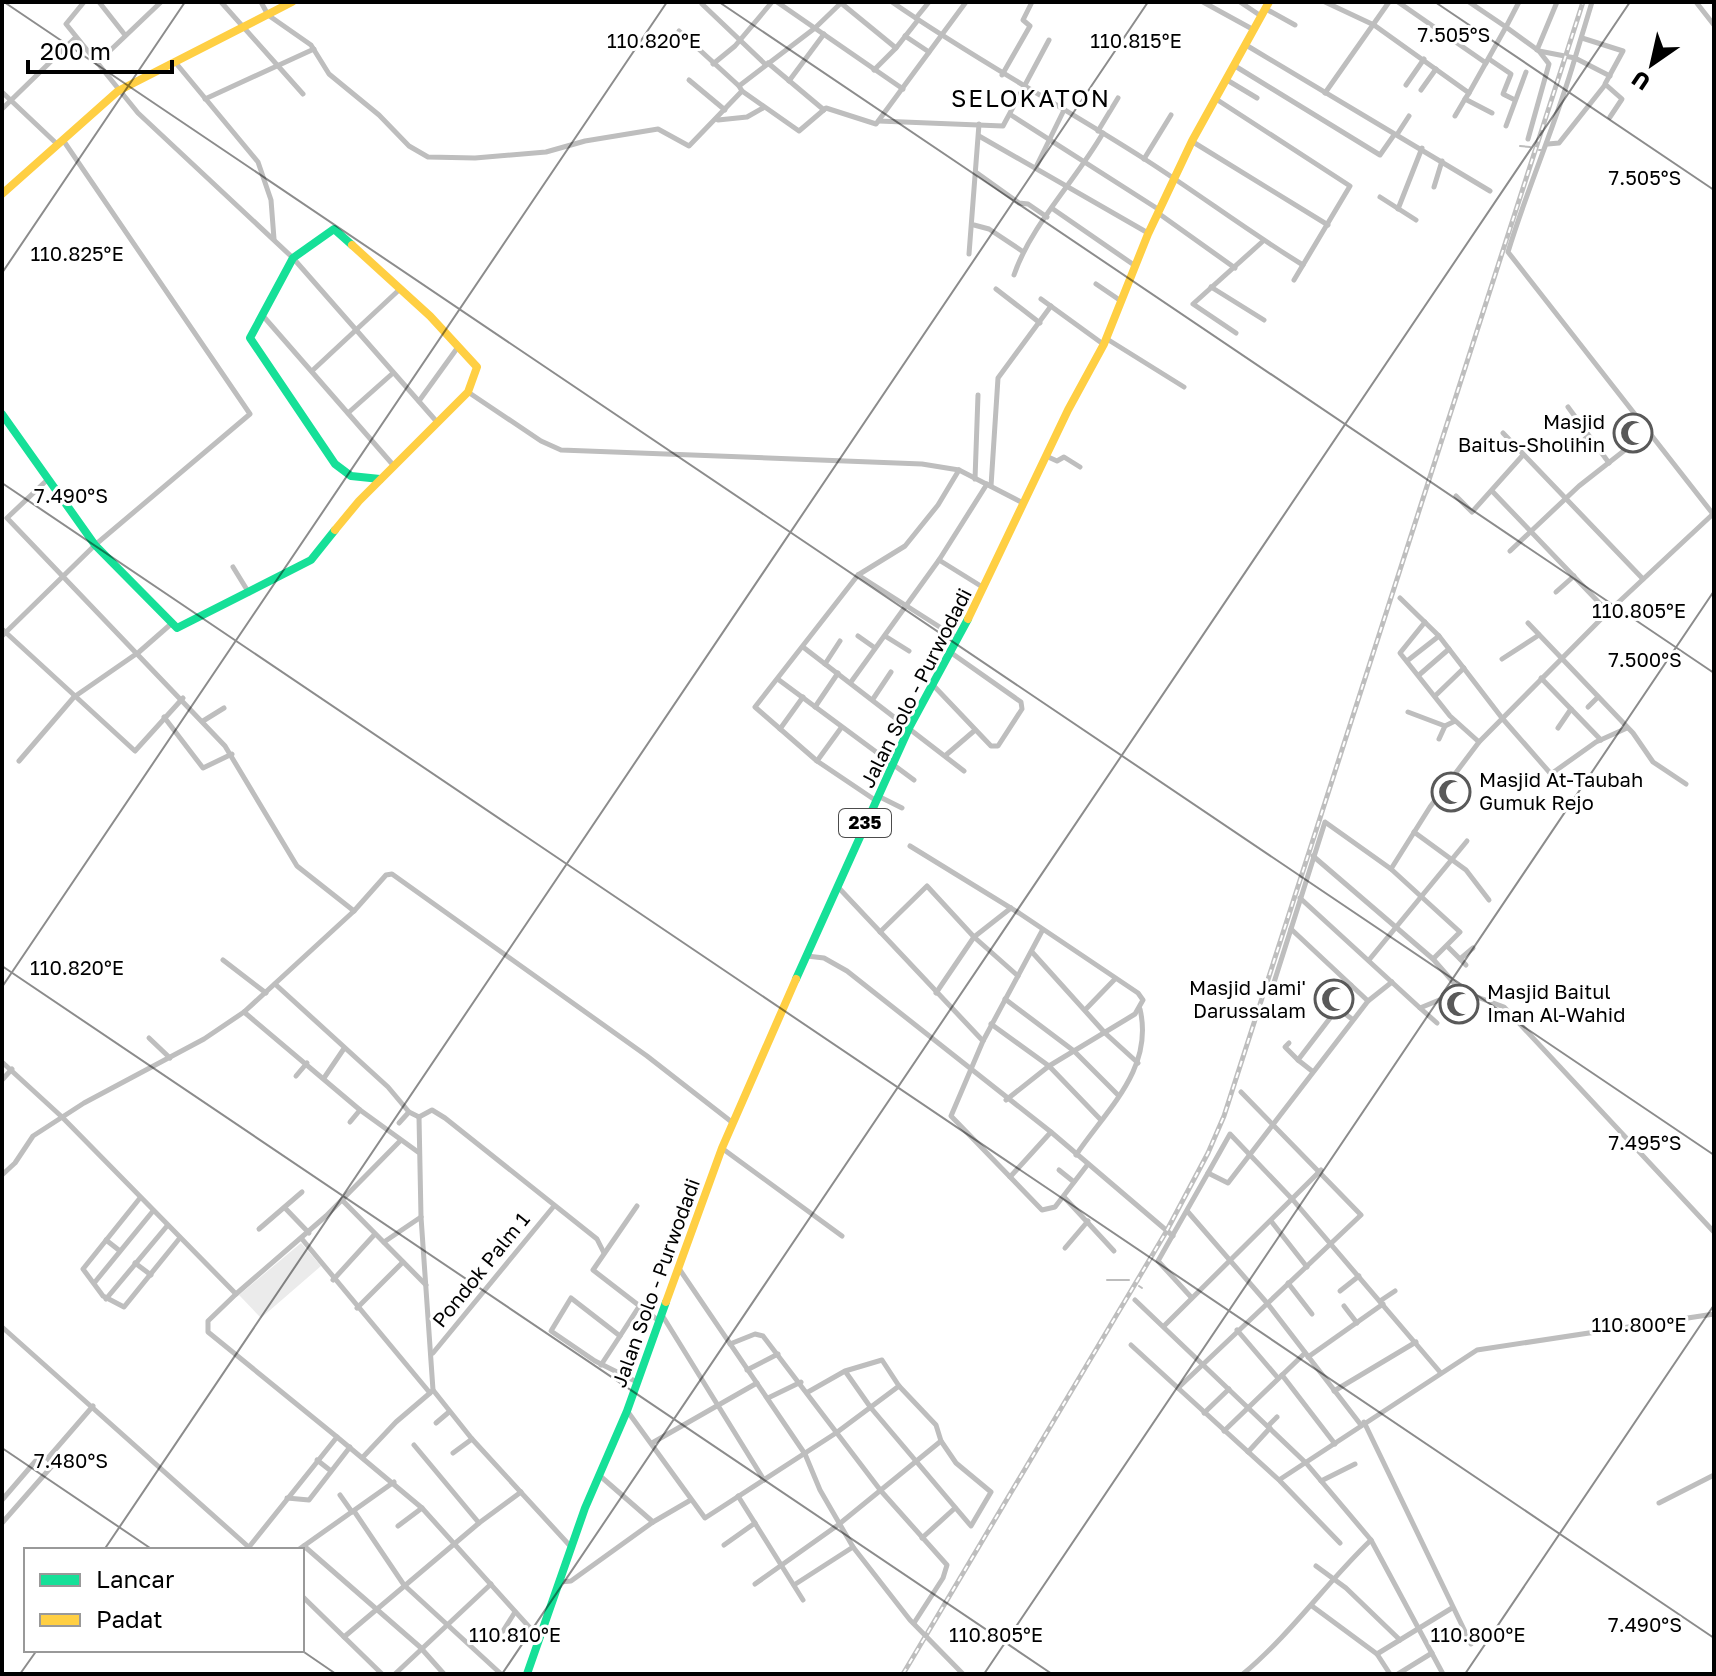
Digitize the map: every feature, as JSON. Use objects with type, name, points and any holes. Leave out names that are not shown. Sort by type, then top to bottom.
[{"type":"main road","points":[[2,194],[118,91],[292,2]]},
{"type":"main road","name":"Jalan Solo - Purwodadi","points":[[527,1674],[599,1475],[627,1411],[680,1269],[722,1148],[837,886],[910,726],[985,588],[1046,456],[1105,342],[1148,234],[1192,141],[1265,9]]},
{"type":"main road","points":[[2,414],[46,481],[95,545],[171,624],[180,629],[250,594],[311,560],[380,479],[468,392],[477,367],[401,288],[334,229],[293,258],[276,286],[264,317],[251,332],[253,343],[288,390],[335,464],[351,476],[380,479]]},
{"type":"street","points":[[84,2],[67,20],[75,38],[118,91],[293,258],[438,423]]},
{"type":"street","points":[[99,2],[125,35]]},
{"type":"street","points":[[97,63],[161,2]]},
{"type":"street","points":[[221,2],[303,94]]},
{"type":"street","points":[[261,2],[268,15],[314,49],[329,74],[379,115],[409,146],[435,159],[546,152],[585,141],[657,129],[687,146],[717,120],[740,88],[766,64],[815,28],[842,3],[896,48]]},
{"type":"street","points":[[713,64],[775,2],[903,89]]},
{"type":"street","points":[[892,2],[1002,75],[1174,178],[1262,242],[1303,265]]},
{"type":"street","points":[[874,82],[877,72],[929,2]]},
{"type":"street","points":[[879,121],[966,2]]},
{"type":"street","points":[[1002,75],[1030,26],[1023,20],[1032,2]]},
{"type":"street","points":[[1203,2],[1254,30]]},
{"type":"street","points":[[1240,2],[1265,9],[1295,25]]},
{"type":"street","points":[[1325,2],[1374,25],[1469,93]]},
{"type":"street","points":[[1325,93],[1389,2]]},
{"type":"street","points":[[1398,2],[1511,74],[1503,94],[1515,100]]},
{"type":"street","points":[[1469,2],[1538,50],[1549,64],[1528,139]]},
{"type":"street","points":[[1455,116],[1519,2]]},
{"type":"street","points":[[1538,50],[1557,2]]},
{"type":"street","points":[[1391,869],[1479,742],[1608,612],[1714,513],[1508,254],[1592,2]]},
{"type":"street","points":[[1696,2],[1714,25]]},
{"type":"street","points":[[702,4],[766,64],[824,110],[839,110],[865,122],[1003,126],[1049,40]]},
{"type":"street","points":[[679,31],[763,108],[800,131],[824,110]]},
{"type":"street","points":[[789,81],[824,34]]},
{"type":"street","points":[[905,36],[929,52]]},
{"type":"street","points":[[2,109],[75,38]]},
{"type":"street","points":[[1547,144],[1559,143],[1605,84],[1623,51],[1582,38]]},
{"type":"street","points":[[1246,45],[1490,191]]},
{"type":"street","points":[[205,99],[314,49]]},
{"type":"street","points":[[1538,50],[1575,58],[1610,76]]},
{"type":"street","points":[[1406,85],[1424,59]]},
{"type":"street","points":[[175,62],[264,173],[274,240]]},
{"type":"street","points":[[1235,66],[1380,155],[1409,116]]},
{"type":"street","points":[[1421,90],[1436,69]]},
{"type":"street","points":[[1506,126],[1526,72]]},
{"type":"street","points":[[689,80],[725,110]]},
{"type":"street","points":[[1227,80],[1257,98]]},
{"type":"street","points":[[1605,84],[1622,99],[1610,117]]},
{"type":"street","points":[[2,92],[60,142],[250,414],[95,545],[3,633],[135,751],[183,698]]},
{"type":"street","points":[[1014,275],[1022,251],[1085,163],[1118,98]]},
{"type":"street","points":[[1215,98],[1350,186],[1294,280]]},
{"type":"street","points":[[1465,99],[1492,113]]},
{"type":"street","points":[[717,120],[747,117],[763,108]]},
{"type":"street","points":[[1036,167],[1064,110]]},
{"type":"street","points":[[1011,115],[1158,212],[1235,268]]},
{"type":"street","points":[[1144,159],[1171,115]]},
{"type":"street","points":[[969,254],[974,225],[979,124]]},
{"type":"street","points":[[979,136],[1148,234]]},
{"type":"street","points":[[1192,141],[1328,225]]},
{"type":"street","points":[[1398,209],[1422,148]]},
{"type":"street","points":[[1434,187],[1442,161]]},
{"type":"street","points":[[977,173],[1019,203],[1028,204],[1047,217]]},
{"type":"street","points":[[1380,197],[1416,220]]},
{"type":"street","points":[[1053,209],[1135,265]]},
{"type":"street","points":[[974,225],[989,229],[1022,251]]},
{"type":"street","points":[[1236,333],[1193,304],[1262,242]]},
{"type":"street","points":[[1096,284],[1122,302]]},
{"type":"street","points":[[1211,287],[1264,320]]},
{"type":"street","points":[[313,370],[401,288]]},
{"type":"street","points":[[996,289],[1040,323]]},
{"type":"street","points":[[1041,299],[1105,342],[1184,387]]},
{"type":"street","points":[[851,682],[908,606],[989,485],[995,388],[1003,369],[1051,306]]},
{"type":"street","points":[[264,317],[394,466]]},
{"type":"street","points":[[419,401],[458,346]]},
{"type":"street","points":[[348,413],[393,373]]},
{"type":"street","points":[[468,392],[541,441],[561,450],[922,464],[959,470],[1024,504]]},
{"type":"street","points":[[975,479],[978,395]]},
{"type":"street","points":[[1568,407],[1609,463]]},
{"type":"street","points":[[1510,551],[1648,432]]},
{"type":"street","points":[[1503,433],[1643,579]]},
{"type":"street","points":[[1574,450],[1588,436]]},
{"type":"street","points":[[1456,496],[1472,512],[1523,455]]},
{"type":"street","points":[[1046,456],[1057,461],[1064,457],[1080,467]]},
{"type":"street","points":[[902,808],[877,799],[817,761],[755,707],[858,575],[905,546],[938,505],[959,470]]},
{"type":"street","points":[[46,481],[4,520],[183,698],[232,754],[290,858],[310,879],[354,911]]},
{"type":"street","points":[[1492,491],[1608,612]]},
{"type":"street","points":[[939,560],[985,588]]},
{"type":"street","points":[[233,567],[250,594]]},
{"type":"street","points":[[858,575],[957,638]]},
{"type":"street","points":[[1556,592],[1574,576]]},
{"type":"street","points":[[1400,598],[1439,636],[1502,718],[1551,774],[1601,740],[1627,728]]},
{"type":"street","points":[[1425,622],[1400,651],[1455,721],[1479,742]]},
{"type":"street","points":[[1528,623],[1627,728],[1653,762],[1686,784]]},
{"type":"street","points":[[19,761],[74,697],[139,652],[171,624]]},
{"type":"street","points":[[1502,659],[1539,635]]},
{"type":"street","points":[[858,636],[875,648]]},
{"type":"street","points":[[885,636],[909,651]]},
{"type":"street","points":[[1407,661],[1439,636]]},
{"type":"street","points":[[825,664],[840,641]]},
{"type":"street","points":[[803,647],[910,726],[964,771]]},
{"type":"street","points":[[1419,675],[1449,649]]},
{"type":"street","points":[[932,684],[974,731],[997,747],[1022,709],[1021,702],[949,652]]},
{"type":"street","points":[[1435,696],[1464,668]]},
{"type":"street","points":[[873,699],[891,672]]},
{"type":"street","points":[[815,707],[838,673]]},
{"type":"street","points":[[1541,678],[1601,740]]},
{"type":"street","points":[[779,680],[891,766],[914,780]]},
{"type":"street","points":[[780,729],[803,697]]},
{"type":"street","points":[[1588,707],[1598,697]]},
{"type":"street","points":[[203,721],[224,708]]},
{"type":"street","points":[[1558,728],[1571,709]]},
{"type":"street","points":[[1408,712],[1445,726]]},
{"type":"street","points":[[164,717],[204,769],[232,754]]},
{"type":"street","points":[[1439,739],[1445,726],[1455,721]]},
{"type":"street","points":[[817,761],[841,728]]},
{"type":"street","points":[[946,755],[974,731]]},
{"type":"street","points":[[1270,995],[1326,822],[1391,869],[1460,933],[1430,957]]},
{"type":"street","points":[[1414,832],[1468,872],[1489,900]]},
{"type":"street","points":[[1369,960],[1467,841]]},
{"type":"street","points":[[910,846],[1011,908],[1141,996],[1143,1032],[1139,1063],[1133,1078],[1076,1155]]},
{"type":"street","points":[[1313,856],[1430,957],[1461,991],[1504,1007],[1714,1232]]},
{"type":"street","points":[[2,1175],[15,1163],[33,1136],[244,1012],[354,911],[386,875],[392,874],[647,1056],[733,1123]]},
{"type":"street","points":[[837,886],[983,1041]]},
{"type":"street","points":[[880,933],[925,886],[974,937],[1018,976]]},
{"type":"street","points":[[1300,898],[1437,1023]]},
{"type":"street","points":[[936,993],[974,937],[1011,908]]},
{"type":"street","points":[[1291,929],[1368,1001]]},
{"type":"street","points":[[1042,930],[991,1024],[951,1116],[1042,1210],[1053,1209],[1088,1164]]},
{"type":"street","points":[[1447,946],[1466,965]]},
{"type":"street","points":[[1460,959],[1473,948]]},
{"type":"street","points":[[1032,952],[1105,1033],[1139,1063]]},
{"type":"street","points":[[807,956],[840,966],[1006,1100],[1051,1132],[1173,1236]]},
{"type":"street","points":[[223,960],[266,993]]},
{"type":"street","points":[[1085,1010],[1115,979]]},
{"type":"street","points":[[1208,1173],[1227,1184],[1352,1019],[1392,982]]},
{"type":"street","points":[[275,984],[343,1050],[388,1087],[409,1112],[419,1117],[435,1111],[597,1239],[604,1253]]},
{"type":"street","points":[[1298,1060],[1337,1009],[1351,985]]},
{"type":"street","points":[[1420,1008],[1461,991]]},
{"type":"street","points":[[1005,999],[1074,1051],[1118,1095]]},
{"type":"street","points":[[1006,1100],[1049,1066],[1140,1009]]},
{"type":"street","points":[[1337,1009],[1352,1019]]},
{"type":"street","points":[[244,1012],[360,1110],[419,1153]]},
{"type":"street","points":[[991,1024],[1049,1066],[1100,1119]]},
{"type":"street","points":[[149,1038],[170,1058]]},
{"type":"street","points":[[1289,1043],[1285,1047],[1312,1071]]},
{"type":"street","points":[[324,1078],[343,1050]]},
{"type":"street","points":[[2,1062],[62,1117],[236,1294]]},
{"type":"street","points":[[296,1076],[307,1063]]},
{"type":"street","points":[[2,1080],[12,1069]]},
{"type":"street","points":[[1178,1388],[1237,1330],[1332,1246],[1361,1215],[1321,1170],[1241,1092]]},
{"type":"street","points":[[350,1122],[360,1110]]},
{"type":"street","points":[[399,1123],[409,1112]]},
{"type":"street","points":[[419,1117],[421,1217],[432,1392]]},
{"type":"street","points":[[1010,1177],[1051,1132]]},
{"type":"street","points":[[1191,1297],[1158,1261],[1230,1134],[1251,1152],[1440,1372]]},
{"type":"street","points":[[400,1141],[309,1233],[208,1321],[208,1332],[394,1482],[455,1543],[540,1640]]},
{"type":"street","points":[[722,1148],[842,1236]]},
{"type":"street","points":[[1059,1170],[1074,1182]]},
{"type":"street","points":[[1164,1326],[1321,1170]]},
{"type":"street","points":[[259,1229],[302,1192]]},
{"type":"street","points":[[1064,1197],[1114,1251]]},
{"type":"street","points":[[140,1198],[83,1269],[106,1299],[124,1307],[179,1239]]},
{"type":"street","points":[[343,1201],[427,1286]]},
{"type":"street","name":"Pondok Palm 1","points":[[432,1354],[554,1206]]},
{"type":"street","points":[[637,1206],[594,1267],[595,1272],[660,1318],[719,1405],[764,1480]]},
{"type":"street","points":[[285,1208],[309,1233]]},
{"type":"street","points":[[95,1282],[153,1211]]},
{"type":"street","points":[[1188,1212],[1267,1303],[1362,1423],[1471,1644]]},
{"type":"street","points":[[384,1242],[421,1217]]},
{"type":"street","points":[[1065,1248],[1088,1221]]},
{"type":"street","points":[[1271,1221],[1307,1267]]},
{"type":"street","points":[[106,1299],[167,1225]]},
{"type":"street","points":[[333,1280],[375,1234]]},
{"type":"street","points":[[302,1239],[357,1308],[573,1549]]},
{"type":"street","points":[[106,1240],[120,1251]]},
{"type":"street","points":[[357,1308],[403,1262]]},
{"type":"street","points":[[135,1263],[151,1275]]},
{"type":"street","points":[[680,1269],[805,1454],[838,1525],[853,1547],[914,1623],[963,1674]]},
{"type":"street","points":[[1340,1291],[1359,1276]]},
{"type":"street","points":[[1288,1283],[1312,1314]]},
{"type":"street","points":[[1224,1431],[1280,1377],[1307,1355],[1357,1323],[1395,1291]]},
{"type":"street","points":[[620,1336],[573,1298],[551,1332],[601,1365],[637,1382]]},
{"type":"street","points":[[1135,1300],[1306,1463],[1371,1540],[1443,1674]]},
{"type":"street","points":[[601,1365],[640,1305]]},
{"type":"street","points":[[1344,1306],[1357,1323]]},
{"type":"street","points":[[1279,1480],[1466,1355],[1530,1341],[1714,1314]]},
{"type":"street","points":[[2,1327],[250,1548],[337,1437]]},
{"type":"street","points":[[1237,1330],[1335,1444]]},
{"type":"street","points":[[730,1344],[760,1334],[801,1382],[881,1491],[948,1567],[914,1623]]},
{"type":"street","points":[[1334,1391],[1416,1342]]},
{"type":"street","points":[[1131,1345],[1279,1480],[1340,1543]]},
{"type":"street","points":[[747,1370],[778,1354]]},
{"type":"street","points":[[808,1392],[845,1371],[881,1358],[899,1386],[936,1425],[941,1441],[956,1463],[991,1494],[971,1526],[871,1408],[845,1371]]},
{"type":"street","points":[[768,1398],[801,1382]]},
{"type":"street","points":[[652,1443],[757,1383]]},
{"type":"street","points":[[627,1411],[652,1443],[689,1501],[705,1518],[836,1433],[899,1386]]},
{"type":"street","points":[[1204,1413],[1229,1389]]},
{"type":"street","points":[[363,1457],[396,1422],[432,1392]]},
{"type":"street","points":[[48,1458],[93,1406]]},
{"type":"street","points":[[436,1423],[449,1412]]},
{"type":"street","points":[[1248,1452],[1277,1417]]},
{"type":"street","points":[[453,1453],[472,1439]]},
{"type":"street","points":[[755,1584],[838,1525],[941,1441]]},
{"type":"street","points":[[414,1445],[479,1523]]},
{"type":"street","points":[[287,1498],[306,1501],[350,1447]]},
{"type":"street","points":[[2,1500],[39,1457],[48,1458]]},
{"type":"street","points":[[2,1523],[52,1466],[48,1458]]},
{"type":"street","points":[[317,1460],[331,1471]]},
{"type":"street","points":[[1321,1481],[1355,1464]]},
{"type":"street","points":[[599,1475],[653,1522]]},
{"type":"street","points":[[1659,1503],[1714,1475]]},
{"type":"street","points":[[301,1548],[394,1482]]},
{"type":"street","points":[[12,1489],[23,1499]]},
{"type":"street","points":[[344,1637],[479,1523],[521,1492]]},
{"type":"street","points":[[340,1495],[404,1585],[501,1674]]},
{"type":"street","points":[[738,1496],[803,1600]]},
{"type":"street","points":[[560,1582],[571,1581],[653,1522],[689,1501]]},
{"type":"street","points":[[398,1526],[422,1508]]},
{"type":"street","points":[[922,1538],[955,1508]]},
{"type":"street","points":[[724,1545],[755,1523]]},
{"type":"street","points":[[1243,1674],[1312,1606],[1331,1578],[1371,1540]]},
{"type":"street","points":[[794,1585],[853,1547]]},
{"type":"street","points":[[304,1550],[377,1608],[444,1674]]},
{"type":"street","points":[[1316,1566],[1400,1640]]},
{"type":"street","points":[[395,1674],[420,1647],[491,1584]]},
{"type":"street","points":[[304,1598],[382,1674]]},
{"type":"street","points":[[1312,1606],[1377,1654],[1390,1674]]},
{"type":"street","points":[[1377,1654],[1452,1608]]},
{"type":"street","points":[[503,1631],[515,1612]]},
{"type":"street","points":[[1398,1674],[1432,1653]]},
{"type":"shaded area","points":[[301,1243],[321,1266],[261,1318],[239,1295]]},
{"type":"waterway","points":[[1520,146],[1530,147]]},
{"type":"waterway","points":[[1107,1280],[1129,1280]]},
{"type":"railway","points":[[903,1674],[1166,1232],[1224,1116],[1583,2]]},
{"type":"traffic: fast","points":[[352,245],[334,229],[293,258],[250,338],[335,464],[351,476],[380,479]]},
{"type":"traffic: fast","points":[[2,414],[95,545],[177,628],[311,560],[335,530]]},
{"type":"traffic: fast","points":[[796,979],[910,726],[968,619]]},
{"type":"traffic: fast","points":[[527,1674],[585,1508],[627,1411],[666,1302]]},
{"type":"traffic: slow","points":[[2,194],[118,91],[292,2]]},
{"type":"traffic: slow","points":[[968,619],[1068,410],[1104,344],[1148,234],[1192,141],[1269,2]]},
{"type":"traffic: slow","points":[[335,530],[359,501],[468,392],[477,367],[430,316],[352,245]]},
{"type":"traffic: slow","points":[[666,1302],[722,1148],[796,979]]},
{"type":"place","name":"Masjid Baitus-Sholihin","points":[[1633,433]]},
{"type":"place","name":"Masjid At-Taubah Gumuk Rejo","points":[[1451,792]]},
{"type":"place","name":"Masjid Jami' Darussalam","points":[[1334,999]]},
{"type":"place","name":"Masjid Baitul Iman Al-Wahid","points":[[1459,1004]]},
{"type":"district","name":"SELOKATON","points":[[1031,99]]}]
